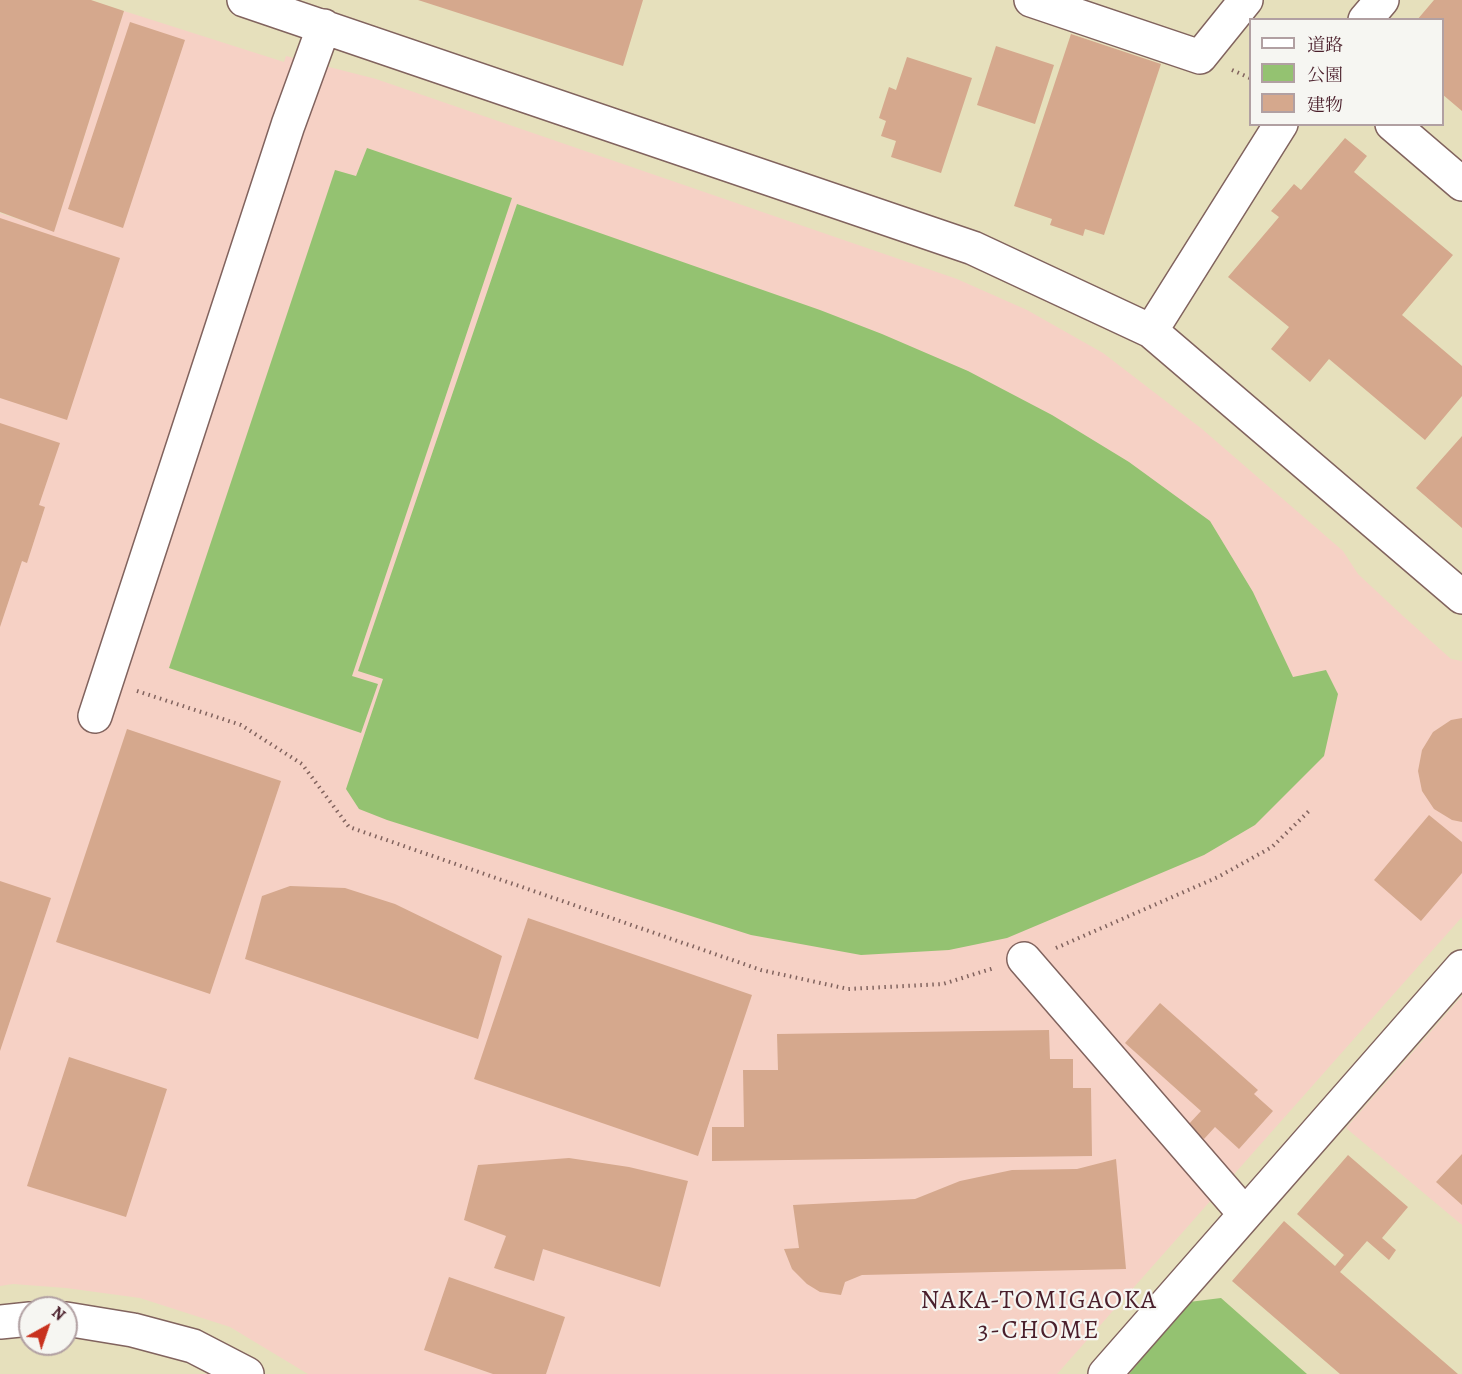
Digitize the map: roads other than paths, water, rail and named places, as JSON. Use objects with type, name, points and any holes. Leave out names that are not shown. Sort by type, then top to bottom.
[{"type":"street","points":[[244,0],[973,248],[1151,331],[1462,597]]},
{"type":"street","points":[[1030,0],[1200,57],[1246,0]]},
{"type":"street","points":[[1367,18],[1382,0]]},
{"type":"street","points":[[95,716],[288,125],[324,26]]},
{"type":"street","points":[[1151,331],[1280,126]]},
{"type":"street","points":[[1394,126],[1462,184]]},
{"type":"street","points":[[1024,959],[1244,1213]]},
{"type":"street","points":[[1105,1374],[1462,967]]},
{"type":"street","points":[[0,1322],[18,1320]]},
{"type":"street","points":[[78,1321],[133,1330],[193,1346],[247,1374]]},
{"type":"district","name":"NAKA-TOMIGAOKA 3-CHOME","points":[[1039,1317]]}]
